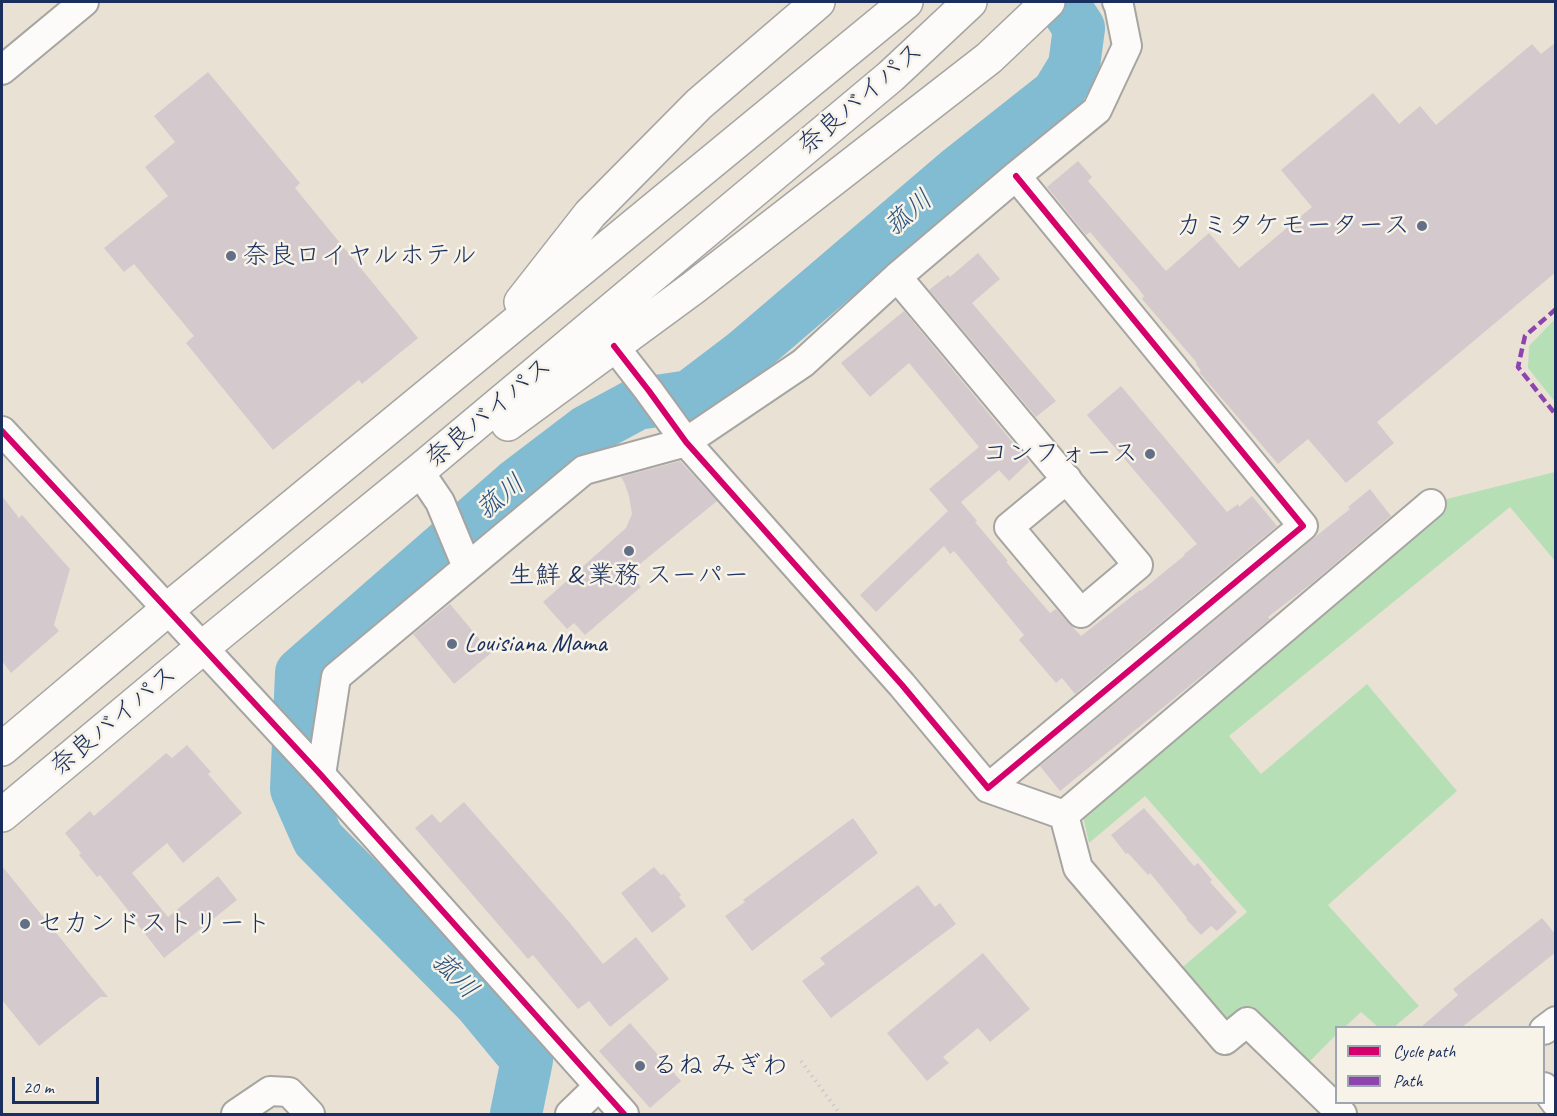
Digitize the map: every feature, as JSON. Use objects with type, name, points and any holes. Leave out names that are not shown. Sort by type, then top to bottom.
[{"type":"highway","points":[[483,351],[590,214],[699,104],[818,2]]},
{"type":"highway","name":"奈良バイパス","points":[[2,749],[168,609],[906,2]]},
{"type":"highway","name":"奈良バイパス","points":[[2,815],[419,471],[891,76],[970,2]]},
{"type":"highway","points":[[419,471],[499,430],[693,288],[980,66],[1040,9]]},
{"type":"street","points":[[2,70],[84,2]]},
{"type":"street","points":[[318,773],[336,677],[584,470],[686,442],[803,363],[897,277],[1097,110],[1127,46],[1117,2]]},
{"type":"street","points":[[988,788],[1303,526],[1016,176]]},
{"type":"street","points":[[897,277],[1067,479],[1138,566],[1081,613],[1009,527],[1067,479]]},
{"type":"street","points":[[614,346],[686,442],[902,686],[988,788],[1064,815]]},
{"type":"street","points":[[2,431],[318,773],[624,1114]]},
{"type":"street","points":[[419,471],[440,502],[467,567]]},
{"type":"street","points":[[1064,815],[1431,504]]},
{"type":"street","points":[[1064,815],[1078,868],[1225,1040],[1247,1022],[1342,1114]]},
{"type":"street","points":[[570,1114],[598,1086]]},
{"type":"street","points":[[1545,1088],[1556,1103]]},
{"type":"street","points":[[236,1114],[270,1091],[290,1092],[310,1114]]},
{"type":"path","points":[[801,1061],[840,1114]]},
{"type":"green space","points":[[1555,319],[1555,402],[1528,368],[1529,346]]},
{"type":"green space","points":[[1555,472],[1555,561],[1510,507],[1229,736],[1261,774],[1367,684],[1457,791],[1328,905],[1419,1006],[1395,1026],[1377,1026],[1361,1012],[1346,1026],[1335,1026],[1335,1036],[1304,1067],[1224,1022],[1178,971],[1247,912],[1145,796],[1089,843],[1081,807],[1313,616],[1447,499]]},
{"type":"building","name":"カミタケモータース","points":[[1556,42],[1556,272],[1377,422],[1394,443],[1346,483],[1308,439],[1278,464],[1199,372],[1201,371],[1197,363],[1142,299],[1144,296],[1137,287],[1090,232],[1086,235],[1047,187],[1078,161],[1092,177],[1088,181],[1166,271],[1209,233],[1239,268],[1312,207],[1281,170],[1373,93],[1399,124],[1420,106],[1436,125],[1532,44],[1541,54]]},
{"type":"building","name":"奈良ロイヤルホテル","points":[[208,72],[300,183],[295,188],[418,338],[362,384],[359,380],[273,450],[186,343],[194,336],[134,264],[124,272],[104,248],[168,196],[145,167],[175,142],[154,116]]},
{"type":"building","points":[[978,253],[1000,279],[972,303],[1056,401],[1036,417],[929,290],[948,275],[950,277]]},
{"type":"building","points":[[904,311],[1029,462],[1009,481],[999,470],[961,502],[1008,561],[1006,562],[1050,613],[1056,609],[1081,636],[1141,591],[1197,544],[1087,415],[1121,386],[1227,512],[1238,504],[1239,507],[1252,496],[1277,526],[1075,694],[1062,678],[1056,683],[1019,640],[1024,635],[954,551],[950,554],[944,546],[876,612],[860,595],[948,511],[929,489],[979,447],[909,363],[870,397],[841,363]]},
{"type":"building","name":"生鮮 & 業務 スーパー","points":[[680,461],[717,501],[629,573],[641,587],[585,635],[574,623],[567,629],[543,602],[626,528],[632,514],[629,496],[621,477]]},
{"type":"building","points":[[1370,489],[1391,516],[1268,617],[1270,619],[1218,663],[1060,791],[1040,766],[1350,509],[1348,507]]},
{"type":"building","points":[[2,496],[19,518],[22,515],[70,569],[54,625],[59,631],[11,673],[2,661]]},
{"type":"building","name":"Louisiana Mama","points":[[450,604],[491,653],[454,684],[413,634]]},
{"type":"building","points":[[187,745],[211,772],[208,774],[242,813],[183,863],[167,843],[132,873],[168,917],[218,876],[237,900],[164,958],[100,875],[97,877],[79,855],[81,853],[65,833],[90,811],[94,816],[166,753],[172,758]]},
{"type":"building","points":[[464,802],[603,964],[636,937],[669,979],[610,1027],[589,1001],[578,1009],[533,955],[528,959],[415,828],[432,814],[440,823]]},
{"type":"building","points":[[1144,808],[1194,866],[1198,863],[1212,880],[1210,882],[1237,912],[1217,931],[1211,926],[1201,935],[1150,873],[1148,875],[1128,853],[1126,854],[1111,835]]},
{"type":"building","points":[[853,818],[878,853],[752,951],[725,916]]},
{"type":"building","name":"セカンドストリート","points":[[2,866],[108,997],[100,997],[39,1046],[2,1000]]},
{"type":"building","points":[[654,867],[661,875],[664,874],[681,895],[679,897],[686,906],[652,933],[621,893]]},
{"type":"building","points":[[918,885],[935,907],[940,903],[956,924],[831,1018],[802,981],[825,964],[820,958]]},
{"type":"building","points":[[1542,918],[1556,935],[1556,952],[1464,1026],[1422,1026],[1458,995],[1453,989]]},
{"type":"building","points":[[983,953],[1030,1009],[990,1042],[978,1028],[943,1057],[949,1063],[927,1081],[887,1033]]},
{"type":"building","name":"るね みぎわ","points":[[630,1023],[681,1081],[650,1108],[599,1051]]},
{"type":"waterway","name":"菰川","points":[[516,1114],[527,1060],[479,1002],[318,839],[296,789],[301,673],[516,485],[587,431],[637,404],[690,396],[744,355],[957,173],[1057,94],[1074,66],[1079,28],[1062,2]]},
{"type":"marked path","points":[[1556,309],[1525,336],[1518,367],[1556,415]]},
{"type":"cycle path","points":[[614,346],[686,442],[902,685],[988,788],[1303,526],[1016,176]]},
{"type":"cycle path","points":[[2,431],[321,775],[624,1114]]},
{"type":"place","name":"カミタケモータース","points":[[1422,226]]},
{"type":"place","name":"奈良ロイヤルホテル","points":[[231,256]]},
{"type":"place","name":"コンフォース","points":[[1150,454]]},
{"type":"place","name":"生鮮 & 業務 スーパー","points":[[629,551]]},
{"type":"place","name":"Louisiana Mama","points":[[452,644]]},
{"type":"place","name":"セカンドストリート","points":[[25,924]]},
{"type":"place","name":"るね みぎわ","points":[[640,1066]]}]
